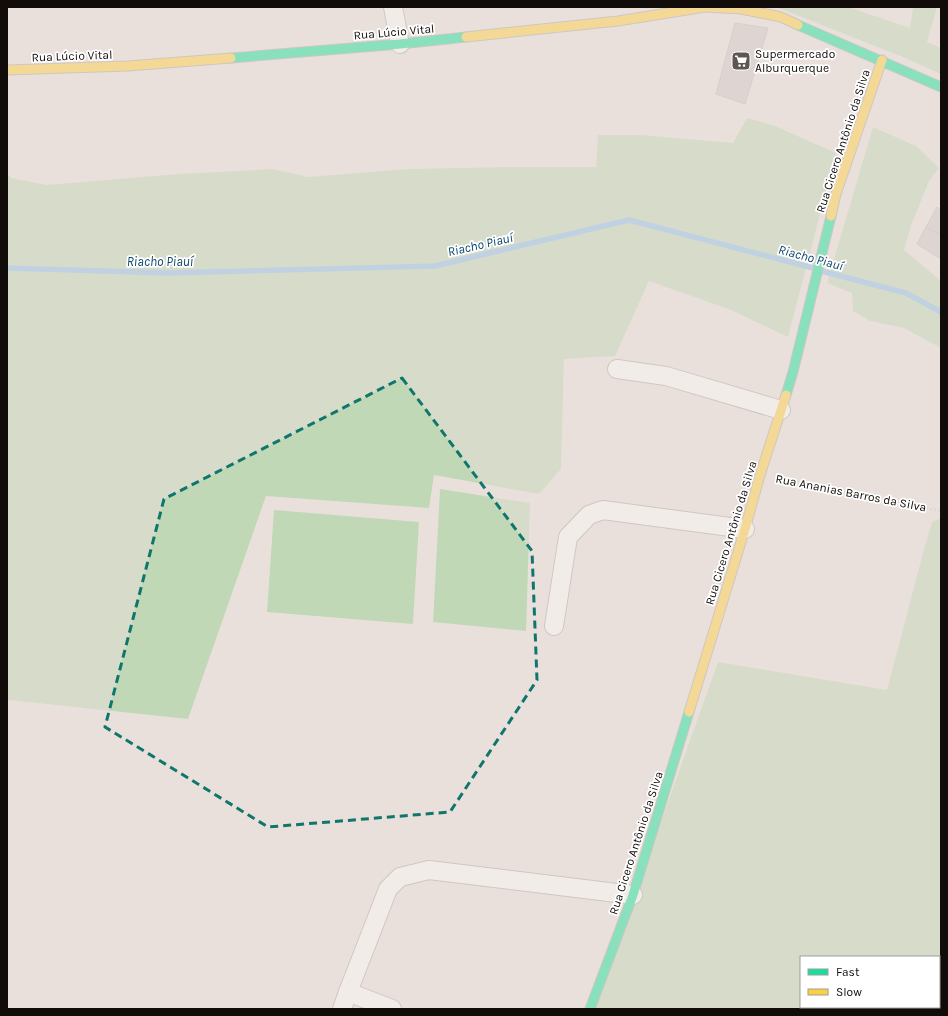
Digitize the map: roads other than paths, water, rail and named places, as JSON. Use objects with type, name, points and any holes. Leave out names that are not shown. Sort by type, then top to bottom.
[{"type":"street","points":[[393,7],[400,44]]},
{"type":"street","name":"Rua Lúcio Vital","points":[[7,70],[128,66],[400,44],[705,7],[741,9],[781,17],[941,87]]},
{"type":"street","name":"Rua Cicero Antônio da Silva","points":[[590,1009],[633,896],[745,529],[760,475],[793,372],[836,194],[882,60]]},
{"type":"street","points":[[617,369],[666,376],[781,410]]},
{"type":"street","points":[[554,626],[568,537],[589,515],[603,510],[745,529]]},
{"type":"street","points":[[342,1009],[388,889],[400,877],[429,870],[633,896]]},
{"type":"street","points":[[348,992],[392,1009]]},
{"type":"waterway","name":"Riacho Piauí","points":[[7,268],[168,273],[435,266],[629,220],[813,268]]},
{"type":"waterway","name":"Riacho Piauí","points":[[821,271],[906,293],[941,312]]},
{"type":"place","name":"Supermercado Alburquerque","points":[[741,61]]}]
